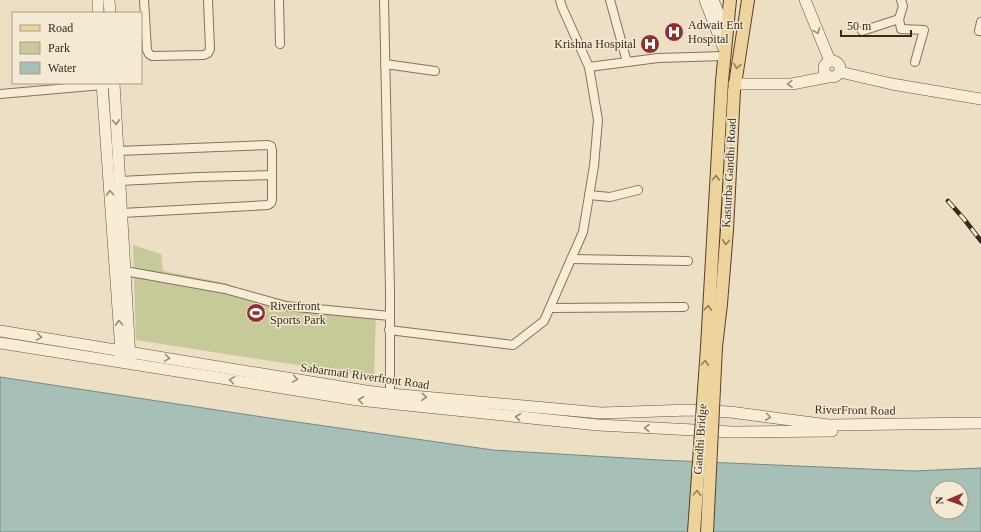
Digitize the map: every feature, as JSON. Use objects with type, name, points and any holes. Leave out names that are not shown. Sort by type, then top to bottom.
[{"type":"main road","points":[[98,0],[98,12]]},
{"type":"main road","points":[[109,0],[110,12]]},
{"type":"main road","points":[[705,0],[724,52]]},
{"type":"main road","points":[[713,0],[726,32]]},
{"type":"main road","name":"Kasturba Gandhi Road","points":[[711,347],[724,52],[730,0]]},
{"type":"main road","name":"Kasturba Gandhi Road","points":[[711,347],[722,304],[734,84],[748,0]]},
{"type":"main road","points":[[805,0],[830,61]]},
{"type":"main road","points":[[734,84],[792,84],[828,77],[834,78],[839,75],[840,72],[838,62],[830,61],[826,64],[824,69],[828,77]]},
{"type":"main road","points":[[840,72],[899,85],[981,99]]},
{"type":"main road","points":[[102,84],[123,355]]},
{"type":"main road","points":[[114,84],[125,271],[123,355]]},
{"type":"main road","name":"Sabarmati Riverfront Road","points":[[0,331],[123,355],[390,398],[598,425],[732,432]]},
{"type":"main road","name":"Sabarmati Riverfront Road","points":[[0,343],[123,355],[131,364],[358,400],[390,398],[601,413],[690,410],[730,412]]},
{"type":"main road","name":"Gandhi Bridge","points":[[694,532],[711,347]]},
{"type":"main road","name":"Gandhi Bridge","points":[[707,532],[711,347]]},
{"type":"main road","name":"RiverFront Road","points":[[730,412],[828,425],[981,423]]},
{"type":"main road","name":"RiverFront Road","points":[[732,432],[981,430]]},
{"type":"street","points":[[144,0],[147,50],[152,56],[204,55],[208,53],[210,49],[208,0]]},
{"type":"street","points":[[279,0],[280,44]]},
{"type":"street","points":[[384,0],[390,316],[390,398]]},
{"type":"street","points":[[389,330],[513,345],[544,321],[583,232],[594,166],[598,120],[589,67],[560,0]]},
{"type":"street","points":[[610,0],[627,62]]},
{"type":"street","points":[[900,0],[903,6],[899,19],[901,29],[924,30],[915,62]]},
{"type":"street","points":[[862,31],[899,19]]},
{"type":"street","points":[[981,22],[979,31],[981,31]]},
{"type":"street","points":[[589,67],[658,58],[724,52]]},
{"type":"street","points":[[385,64],[435,71]]},
{"type":"street","points":[[0,94],[114,84]]},
{"type":"street","points":[[118,151],[268,145],[271,146],[272,150],[272,200],[268,205],[122,213]]},
{"type":"street","points":[[120,181],[198,176],[272,175]]},
{"type":"street","points":[[589,195],[610,197],[638,190]]},
{"type":"street","points":[[571,259],[688,261]]},
{"type":"street","points":[[125,271],[225,289],[286,306],[390,316]]},
{"type":"street","points":[[550,308],[684,307]]},
{"type":"green space","name":"Riverfront Sports Park","points":[[133,245],[161,254],[163,271],[225,283],[246,291],[297,303],[376,311],[374,377],[136,340]]},
{"type":"water","points":[[0,377],[493,450],[659,460],[914,471],[981,468],[981,532],[0,532]]},
{"type":"railway","points":[[948,201],[981,241]]},
{"type":"place","name":"Adwait Ent Hospital","points":[[674,32]]},
{"type":"place","name":"Krishna Hospital","points":[[650,44]]},
{"type":"place","name":"Riverfront Sports Park","points":[[256,313]]}]
